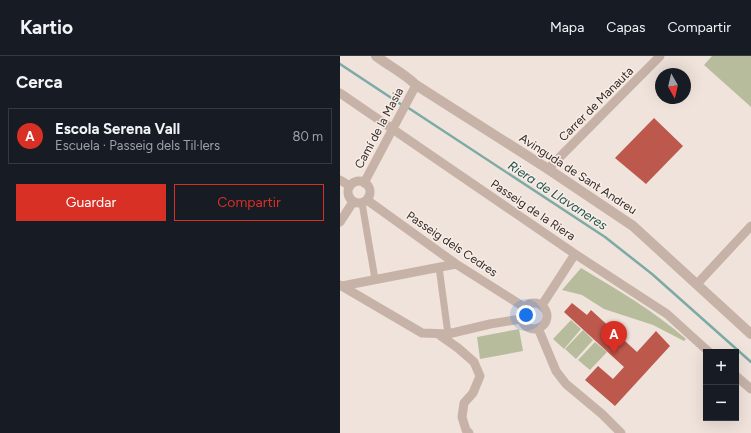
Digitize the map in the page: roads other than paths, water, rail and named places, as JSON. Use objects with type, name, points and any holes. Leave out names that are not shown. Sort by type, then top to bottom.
[{"type":"street","name":"Avinguda de Sant Andreu","points":[[376,56],[408,77],[416,85],[633,226],[751,334]]},
{"type":"street","name":"Carrer de Manauta","points":[[548,170],[660,56]]},
{"type":"street","name":"Camí de la Masia","points":[[364,183],[416,85]]},
{"type":"street","name":"Passeig de la Riera","points":[[340,93],[522,216],[575,254],[667,314],[707,349]]},
{"type":"street","points":[[340,180],[350,186]]},
{"type":"street","points":[[340,222],[354,200],[369,196],[369,187],[364,183],[356,182],[350,186],[348,192],[354,200],[375,279]]},
{"type":"street","name":"Passeig dels Cedres","points":[[354,200],[524,307]]},
{"type":"street","points":[[697,284],[751,226]]},
{"type":"street","points":[[542,305],[575,254]]},
{"type":"street","points":[[341,285],[456,264]]},
{"type":"street","points":[[439,267],[448,334]]},
{"type":"street","points":[[341,285],[422,334],[448,334],[490,324],[521,319]]},
{"type":"street","points":[[533,303],[542,305],[547,313],[544,325],[532,329],[523,324],[521,315],[524,307],[533,303]]},
{"type":"street","points":[[538,328],[556,371],[566,384],[602,414],[621,433]]},
{"type":"street","points":[[438,334],[458,348],[474,362],[480,376],[473,393],[464,403],[462,417],[466,430],[469,433]]},
{"type":"street","points":[[739,379],[751,390]]},
{"type":"waterway","name":"Riera de Llavaneres","points":[[340,64],[402,105]]},
{"type":"waterway","name":"Riera de Llavaneres","points":[[407,107],[605,237],[652,274],[751,362]]},
{"type":"place","name":"Escola Serena Vall","points":[[614,354]]}]
